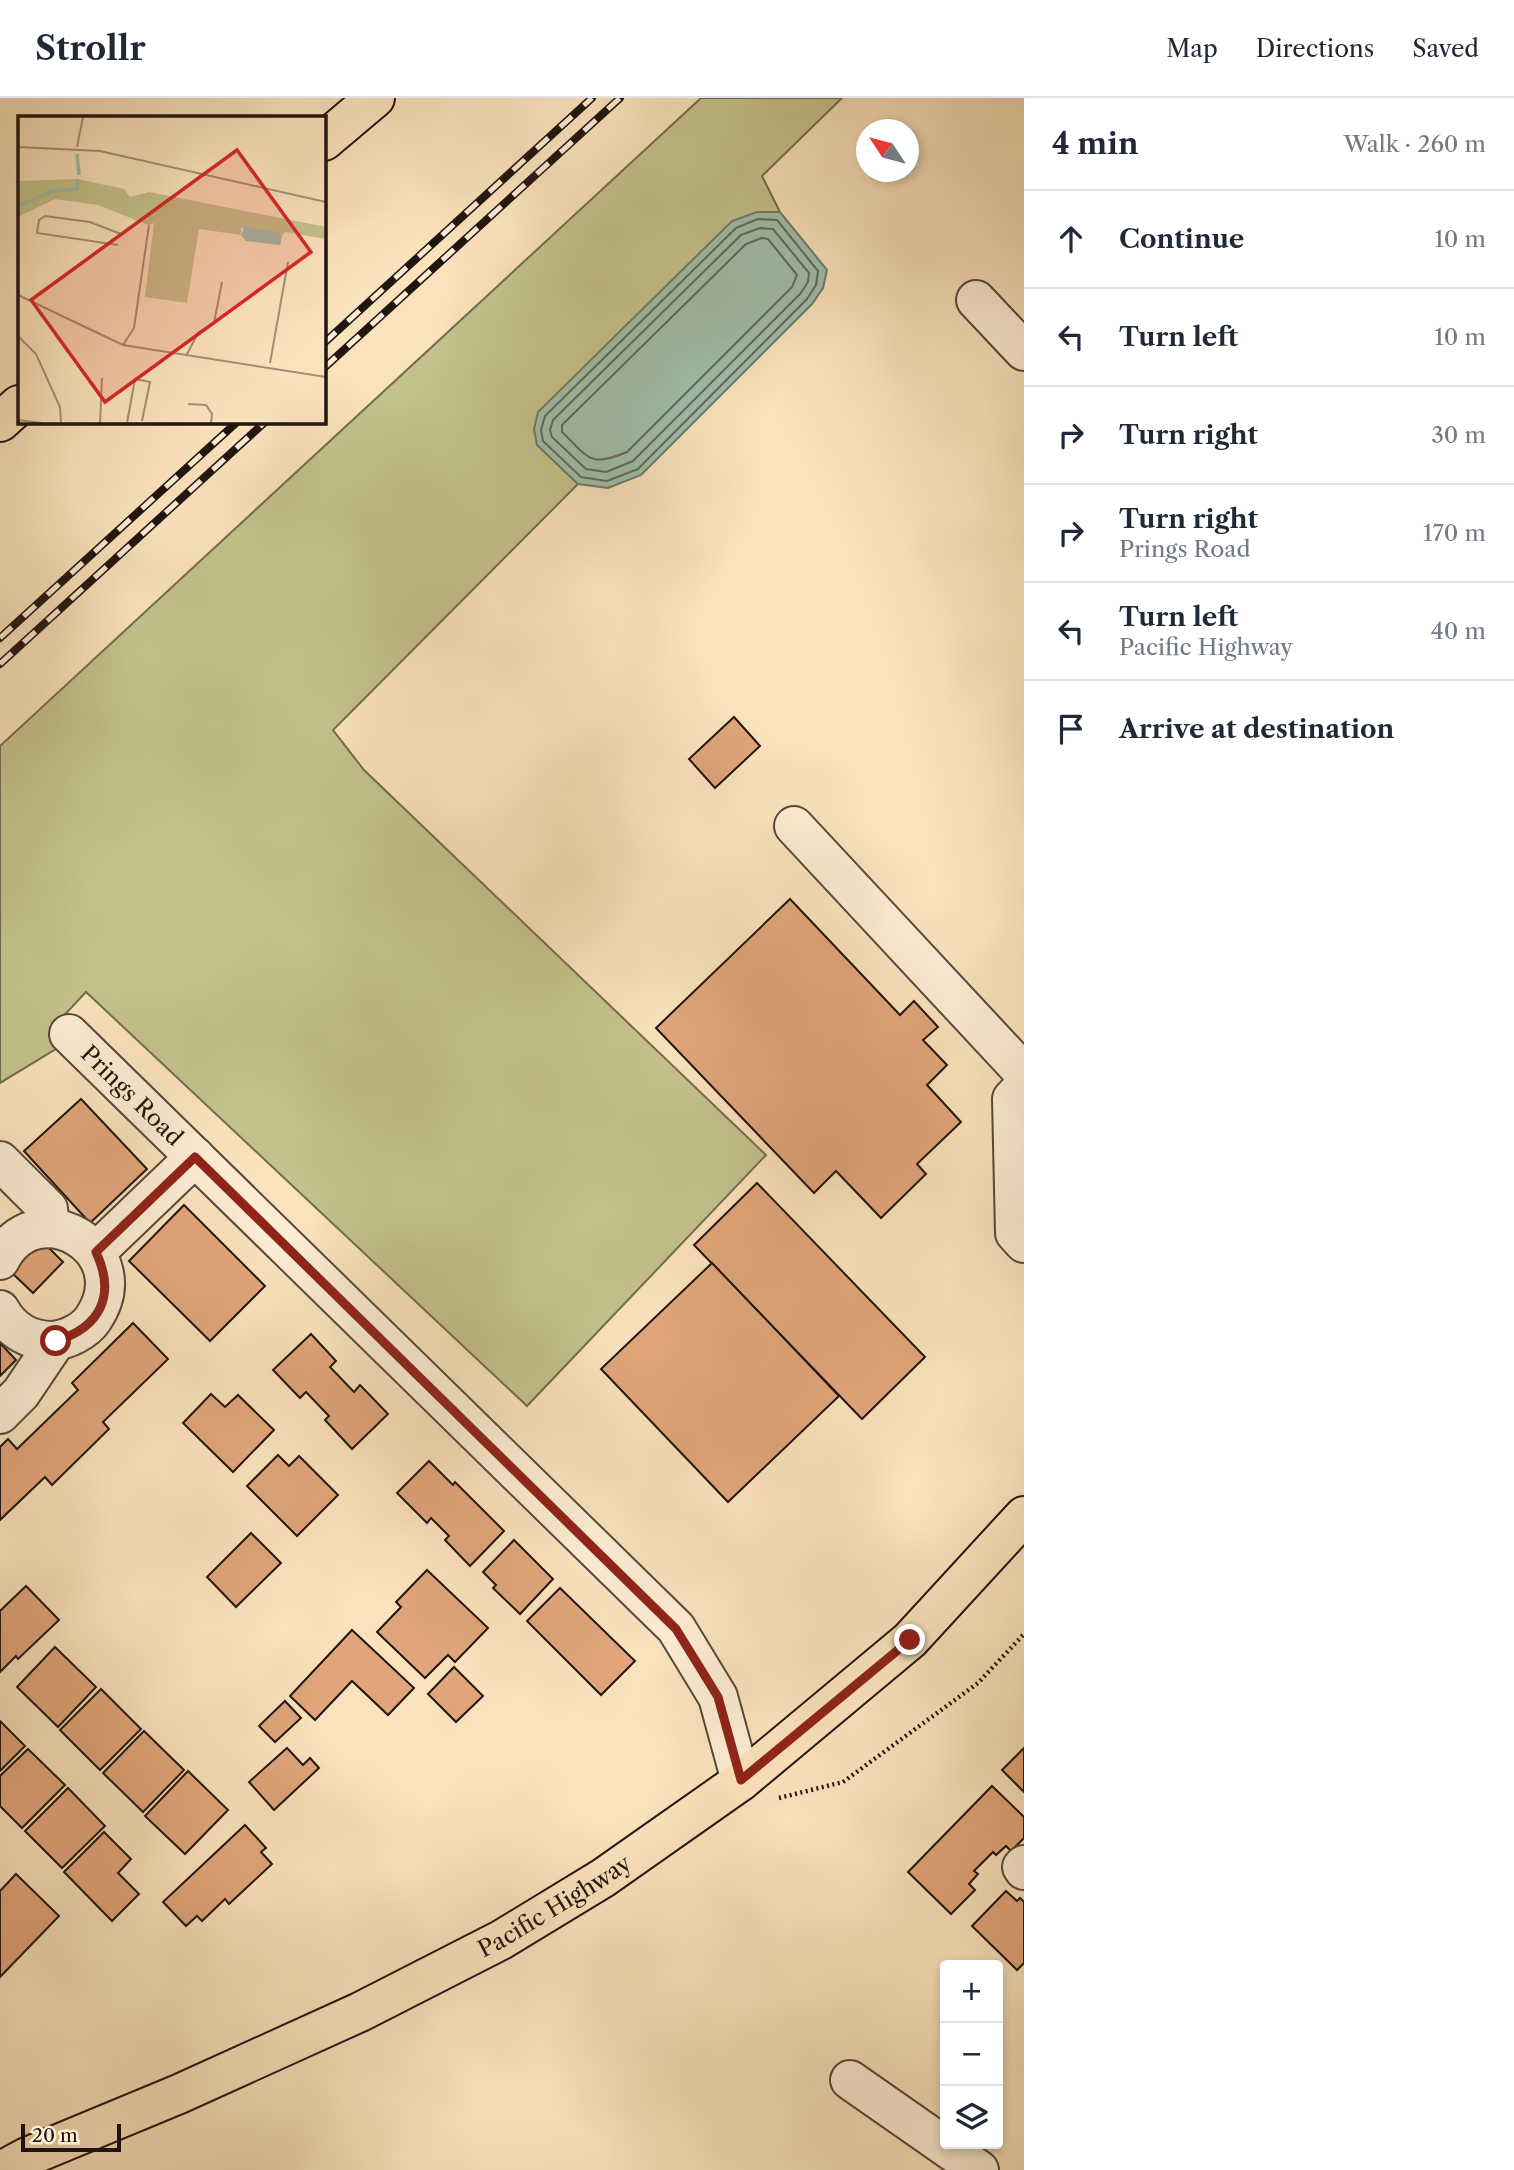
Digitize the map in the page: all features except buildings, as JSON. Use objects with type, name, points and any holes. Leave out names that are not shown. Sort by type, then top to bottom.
[{"type":"main road","points":[[326,139],[375,98]]},
{"type":"main road","points":[[0,422],[18,406]]},
{"type":"main road","name":"Pacific Highway","points":[[3,2170],[27,2157],[179,2094],[360,2012],[501,1940],[603,1878],[741,1780],[910,1640],[1024,1516]]},
{"type":"street","points":[[976,300],[1024,351]]},
{"type":"street","points":[[794,826],[1024,1073]]},
{"type":"street","name":"Prings Road","points":[[69,1034],[676,1629],[718,1697],[741,1780]]},
{"type":"street","points":[[1024,1086],[1012,1099],[1015,1233],[1024,1243]]},
{"type":"street","points":[[96,1252],[195,1157]]},
{"type":"street","points":[[0,1161],[48,1209],[50,1228]]},
{"type":"street","points":[[0,1260],[17,1239],[33,1231],[50,1228],[68,1231],[96,1252],[104,1270],[106,1289],[101,1308],[90,1324],[74,1335],[56,1341],[37,1340],[19,1332],[0,1310]]},
{"type":"street","points":[[0,1414],[21,1393],[56,1341]]},
{"type":"street","points":[[850,2080],[979,2170]]},
{"type":"path","points":[[775,1799],[843,1782],[978,1683],[1024,1634]]},
{"type":"shaded area","points":[[701,98],[842,98],[762,176],[780,212],[757,212],[537,444],[578,484],[333,730],[364,770],[766,1155],[527,1406],[86,992],[55,1025],[69,1041],[0,1083],[0,746]]},
{"type":"water","points":[[757,212],[780,212],[827,270],[823,288],[812,304],[641,475],[608,488],[578,484],[537,445],[534,429],[538,412],[732,221]]},
{"type":"railway","points":[[326,341],[592,98]]},
{"type":"railway","points":[[326,366],[620,98]]},
{"type":"railway","points":[[0,638],[235,424]]},
{"type":"railway","points":[[0,664],[263,424]]},
{"type":"route","points":[[56,1341],[74,1335],[90,1324],[101,1308],[106,1289],[104,1270],[96,1252],[195,1157],[676,1629],[718,1697],[741,1780],[910,1640]]}]
